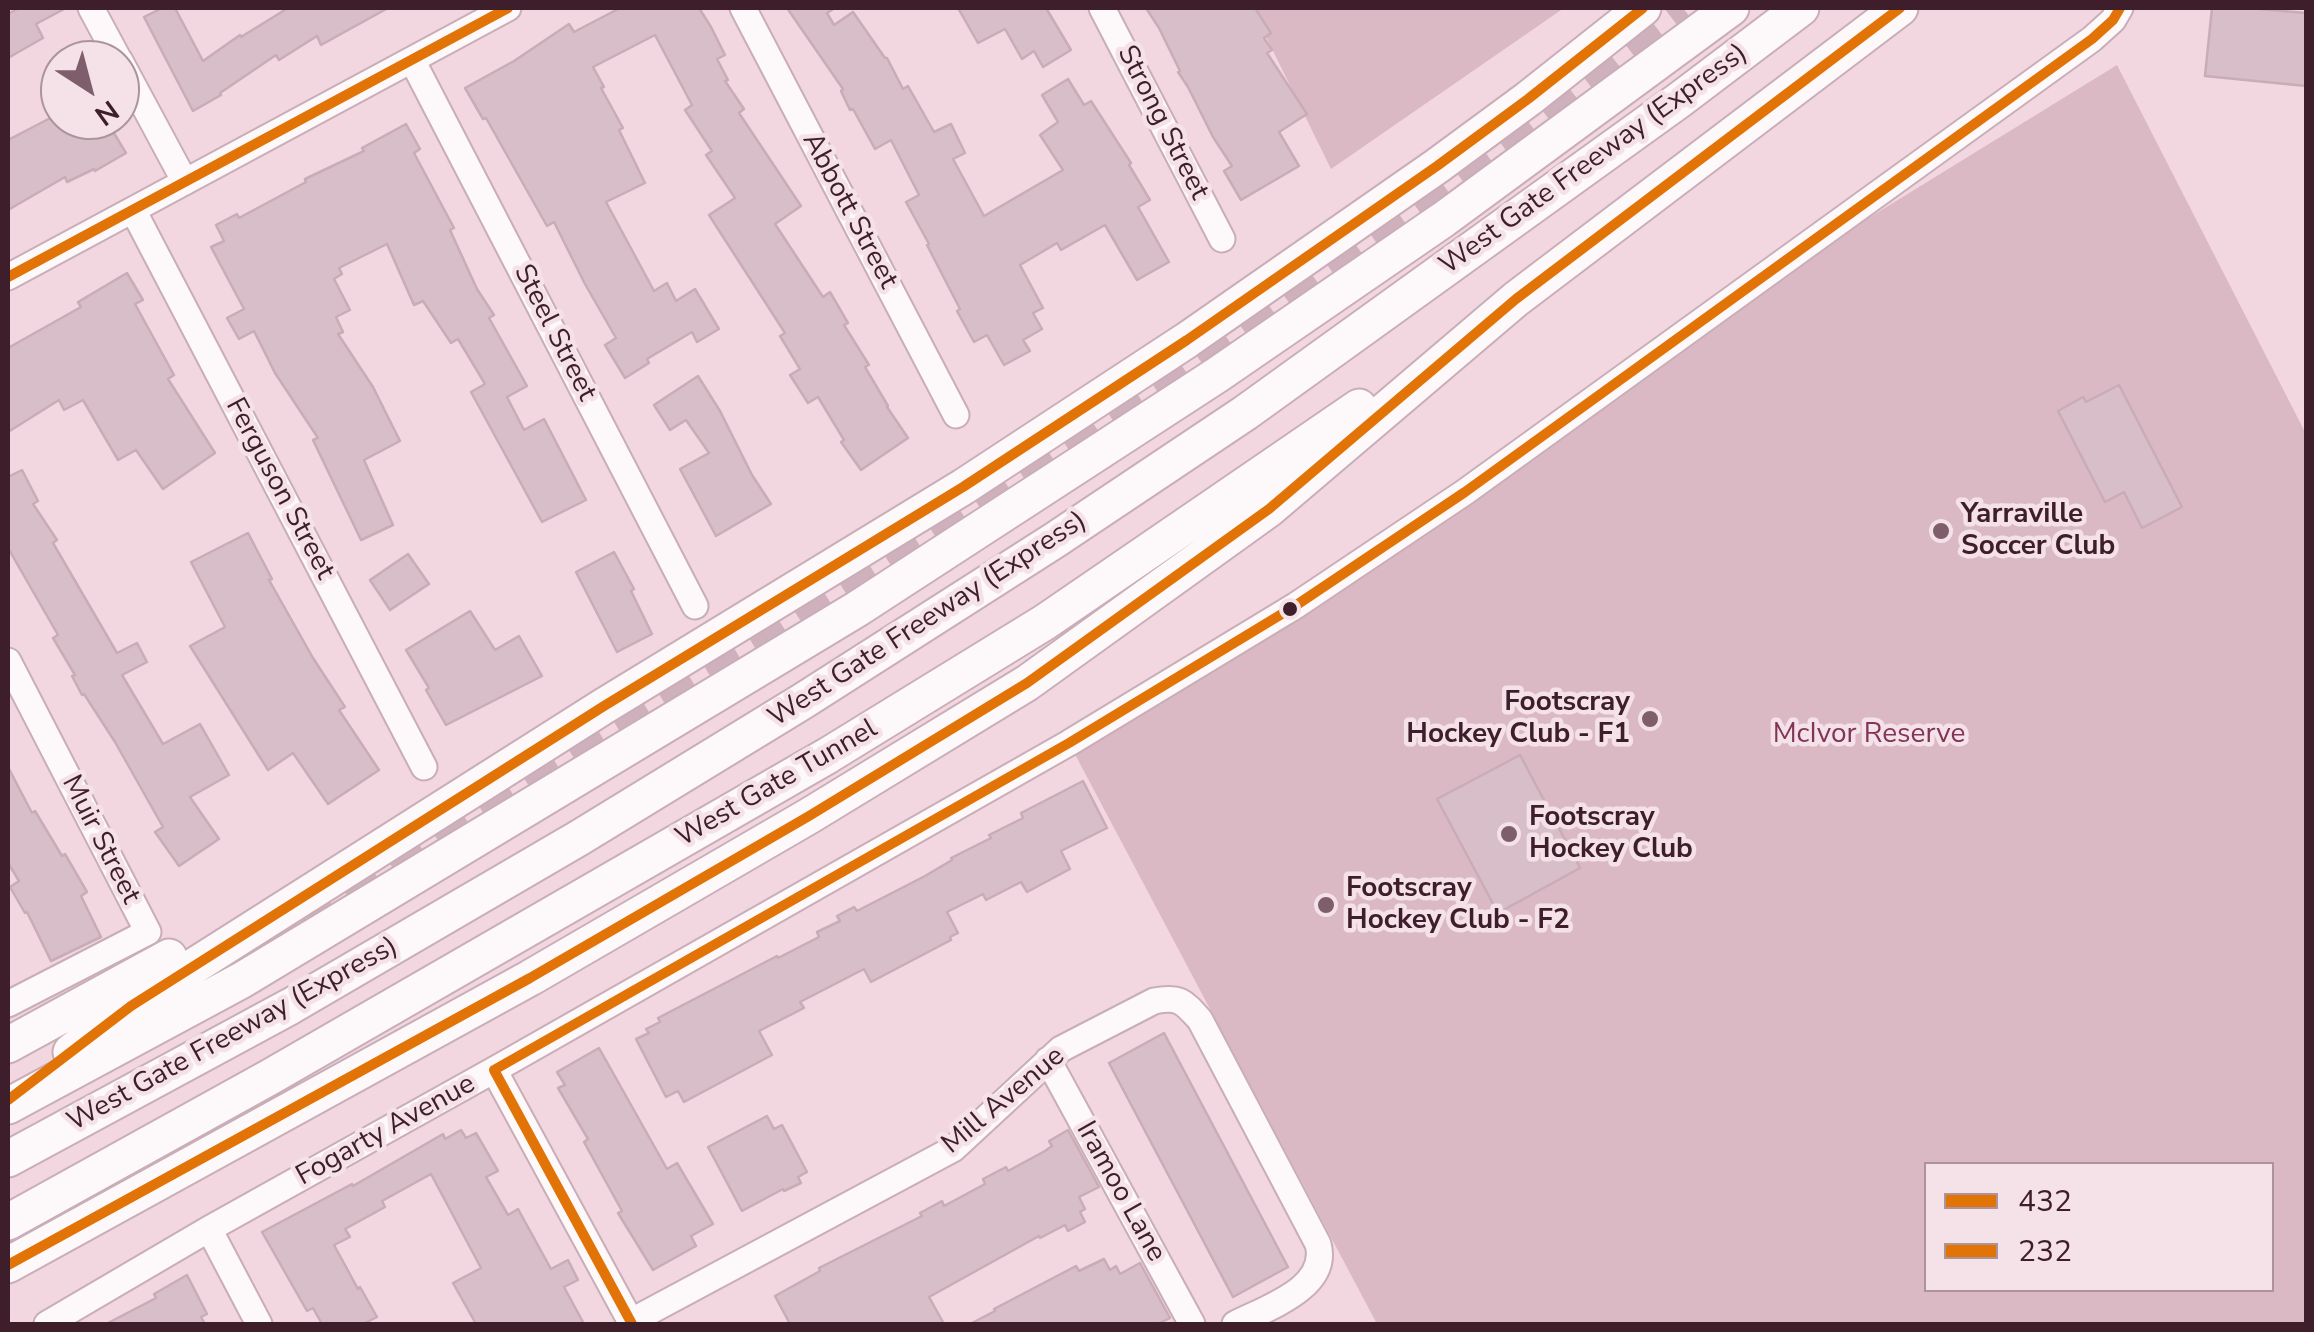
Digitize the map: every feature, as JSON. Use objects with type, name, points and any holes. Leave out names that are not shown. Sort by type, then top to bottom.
[{"type":"highway","points":[[8,1103],[131,1006],[604,706],[963,487],[1187,340],[1436,166],[1642,8]]},
{"type":"highway","name":"West Gate Freeway (Express)","points":[[8,1103],[242,980],[857,610],[1217,374],[1444,219],[1731,8]]},
{"type":"highway","name":"West Gate Freeway (Express)","points":[[8,1160],[291,1006],[803,702],[1246,413],[1678,102],[1801,8]]},
{"type":"highway","points":[[8,1265],[530,978],[809,816],[1027,683],[1268,508],[1516,298],[1900,8]]},
{"type":"highway","name":"West Gate Tunnel","points":[[8,1222],[270,1078],[860,736],[1044,622],[1516,298]]},
{"type":"highway","points":[[8,1045],[240,918],[604,706]]},
{"type":"street","points":[[91,8],[109,40]]},
{"type":"street","points":[[8,277],[412,60],[464,18],[508,8]]},
{"type":"street","name":"Abbott Street","points":[[743,8],[956,415]]},
{"type":"street","name":"Strong Street","points":[[1102,8],[1222,239]]},
{"type":"street","name":"Fogarty Avenue","points":[[47,1324],[1080,736],[1296,606],[1465,492],[1731,301],[2092,38],[2114,20],[2120,8]]},
{"type":"street","name":"Steel Street","points":[[412,60],[695,606]]},
{"type":"street","points":[[140,98],[185,182]]},
{"type":"street","name":"Ferguson Street","points":[[133,210],[424,767]]},
{"type":"street","name":"Muir Street","points":[[8,661],[148,932],[8,1004]]},
{"type":"street","name":"Mill Avenue","points":[[631,1323],[953,1149],[1061,1049],[1154,1001],[1170,998],[1184,1002],[1200,1020],[1321,1255],[1312,1280],[1299,1291],[1235,1324]]},
{"type":"street","name":"Iramoo Lane","points":[[1048,1060],[1192,1324]]},
{"type":"street","points":[[494,1070],[631,1323]]},
{"type":"street","points":[[209,1229],[259,1324]]},
{"type":"green space","points":[[1252,8],[1564,8],[1331,169]]},
{"type":"green space","name":"McIvor Reserve","points":[[2117,65],[2306,434],[2306,1324],[1377,1324],[1069,743],[1716,312]]},
{"type":"building","points":[[19,8],[66,8],[36,24],[43,38],[8,58],[8,14]]},
{"type":"building","points":[[162,8],[175,8],[203,61],[288,8],[388,8],[321,45],[317,36],[279,60],[276,55],[193,111],[144,17]]},
{"type":"building","points":[[620,8],[699,8],[711,27],[725,55],[717,59],[728,80],[725,81],[744,109],[739,113],[801,206],[775,224],[823,297],[830,292],[848,323],[844,325],[869,365],[865,367],[908,438],[861,470],[841,442],[844,440],[818,397],[808,403],[790,375],[800,369],[780,336],[785,333],[709,215],[735,198],[706,155],[712,151],[685,110],[692,105],[655,35],[593,67],[645,183],[606,202],[654,291],[667,283],[676,301],[695,289],[719,329],[697,342],[692,332],[647,359],[649,363],[625,378],[605,345],[616,338],[554,222],[547,226],[465,88],[569,24],[574,32]]},
{"type":"building","points":[[787,8],[835,8],[827,13],[834,25],[853,12],[887,58],[903,89],[908,86],[934,132],[951,124],[965,153],[953,159],[984,216],[1063,170],[1040,135],[1058,122],[1042,95],[1068,79],[1084,105],[1091,101],[1131,163],[1150,200],[1138,207],[1169,262],[1137,280],[1105,225],[1061,250],[1057,243],[1020,265],[1043,308],[1033,313],[1042,329],[1023,340],[1030,351],[1004,365],[987,335],[974,342],[957,311],[960,309],[906,202],[919,195],[891,140],[875,149],[853,109],[850,110],[843,89]]},
{"type":"building","points":[[958,8],[1046,8],[1071,50],[1043,67],[1034,51],[1022,59],[1005,29],[978,43]]},
{"type":"building","points":[[1146,8],[1255,8],[1271,33],[1264,38],[1272,50],[1267,53],[1307,114],[1279,132],[1299,166],[1241,200],[1224,171],[1232,166]]},
{"type":"building","points":[[2212,8],[2306,13],[2306,86],[2205,76]]},
{"type":"building","points":[[40,123],[40,140],[118,140],[126,153],[95,171],[67,182],[65,177],[8,210],[8,140]]},
{"type":"building","points":[[406,124],[420,149],[414,153],[454,228],[450,230],[477,289],[494,315],[489,318],[527,386],[507,397],[524,430],[544,419],[586,500],[542,522],[471,392],[485,384],[458,339],[451,343],[423,301],[414,305],[387,244],[339,268],[342,274],[334,279],[350,310],[336,317],[343,332],[338,334],[373,387],[400,441],[364,460],[393,525],[361,540],[313,440],[318,438],[275,373],[254,331],[239,339],[227,318],[244,309],[211,247],[224,241],[216,225],[237,214],[239,218]]},
{"type":"building","points":[[127,273],[143,300],[135,304],[174,375],[168,379],[215,453],[163,489],[136,450],[118,460],[83,400],[64,410],[59,400],[8,432],[8,348],[81,307],[78,302]]},
{"type":"building","points":[[698,376],[771,504],[716,536],[680,469],[709,453],[686,420],[670,430],[654,405]]},
{"type":"building","points":[[2119,385],[2182,507],[2142,528],[2124,492],[2105,502],[2058,411],[2083,397],[2086,402]]},
{"type":"building","points":[[22,470],[38,501],[33,504],[57,540],[53,543],[117,653],[137,643],[147,662],[122,675],[163,744],[200,724],[229,775],[190,797],[219,839],[179,866],[155,832],[163,827],[115,742],[82,695],[53,638],[58,635],[8,548],[8,477]]},
{"type":"building","points":[[248,533],[272,579],[269,580],[345,707],[339,710],[379,770],[328,804],[293,753],[268,770],[190,646],[225,627],[191,562]]},
{"type":"building","points":[[614,552],[652,634],[617,652],[576,572]]},
{"type":"building","points":[[408,554],[429,584],[390,610],[370,580]]},
{"type":"building","points":[[470,611],[495,650],[519,636],[542,676],[446,725],[406,650]]},
{"type":"building","name":"Footscray Hockey Club","points":[[1520,755],[1580,868],[1498,913],[1437,799]]},
{"type":"building","points":[[8,767],[32,813],[35,811],[62,856],[65,854],[87,892],[81,896],[101,937],[51,961],[10,887],[19,881],[8,863]]},
{"type":"building","points":[[1083,781],[1107,828],[1061,851],[1070,869],[1027,892],[1021,882],[986,900],[983,894],[947,912],[958,933],[951,940],[871,982],[864,969],[800,1002],[804,1008],[759,1031],[772,1055],[684,1102],[678,1091],[666,1097],[636,1039],[649,1033],[646,1029],[660,1022],[658,1018],[819,937],[817,932],[840,921],[837,916],[854,907],[857,911],[925,876],[1023,818],[1021,813]]},
{"type":"building","points":[[1164,1033],[1288,1267],[1233,1297],[1109,1063]]},
{"type":"building","points":[[599,1048],[667,1169],[677,1163],[713,1224],[691,1236],[696,1246],[653,1270],[618,1213],[622,1211],[584,1142],[588,1139],[558,1088],[565,1085],[557,1072]]},
{"type":"building","points":[[767,1116],[774,1129],[782,1125],[807,1172],[798,1177],[801,1183],[742,1211],[708,1147]]},
{"type":"building","points":[[461,1130],[466,1138],[476,1133],[498,1171],[486,1177],[508,1215],[518,1209],[551,1269],[568,1260],[578,1280],[564,1287],[584,1324],[476,1324],[453,1283],[481,1268],[431,1174],[382,1201],[385,1207],[345,1229],[350,1237],[334,1245],[377,1317],[363,1324],[322,1324],[313,1308],[307,1311],[262,1232],[443,1134],[445,1139]]},
{"type":"building","points":[[1068,1130],[1099,1187],[1079,1197],[1085,1209],[1080,1212],[1085,1222],[1068,1231],[1065,1225],[1039,1236],[929,1297],[944,1324],[790,1324],[775,1296],[820,1271],[819,1268],[922,1216],[920,1213],[942,1201],[944,1206],[985,1184],[983,1179],[1045,1151],[1052,1146],[1049,1141]]},
{"type":"building","points":[[1104,1259],[1110,1270],[1116,1266],[1120,1274],[1140,1263],[1170,1318],[1158,1324],[970,1324],[1076,1266],[1079,1271]]},
{"type":"building","points":[[187,1275],[207,1314],[201,1317],[205,1324],[106,1324],[156,1298],[154,1294]]},
{"type":"tunnel","points":[[257,951],[783,632],[1164,389],[1492,155],[1683,8]]},
{"type":"transit line","name":"432","points":[[8,277],[508,8]]},
{"type":"transit line","name":"232","points":[[8,1100],[131,1006],[604,706],[963,487],[1187,340],[1437,166],[1643,8]]},
{"type":"transit line","name":"232","points":[[8,1265],[530,978],[809,816],[1027,683],[1269,509],[1516,299],[1900,8]]},
{"type":"transit line","name":"432","points":[[494,1070],[1069,743],[1295,606],[1465,492],[2092,39],[2120,8]]},
{"type":"transit line","name":"432","points":[[494,1070],[632,1324]]},
{"type":"place","name":"Yarraville Soccer Club","points":[[1941,531]]},
{"type":"place","name":"Footscray Hockey Club - F1","points":[[1650,719]]},
{"type":"place","name":"Footscray Hockey Club","points":[[1509,834]]},
{"type":"place","name":"Footscray Hockey Club - F2","points":[[1326,905]]}]
